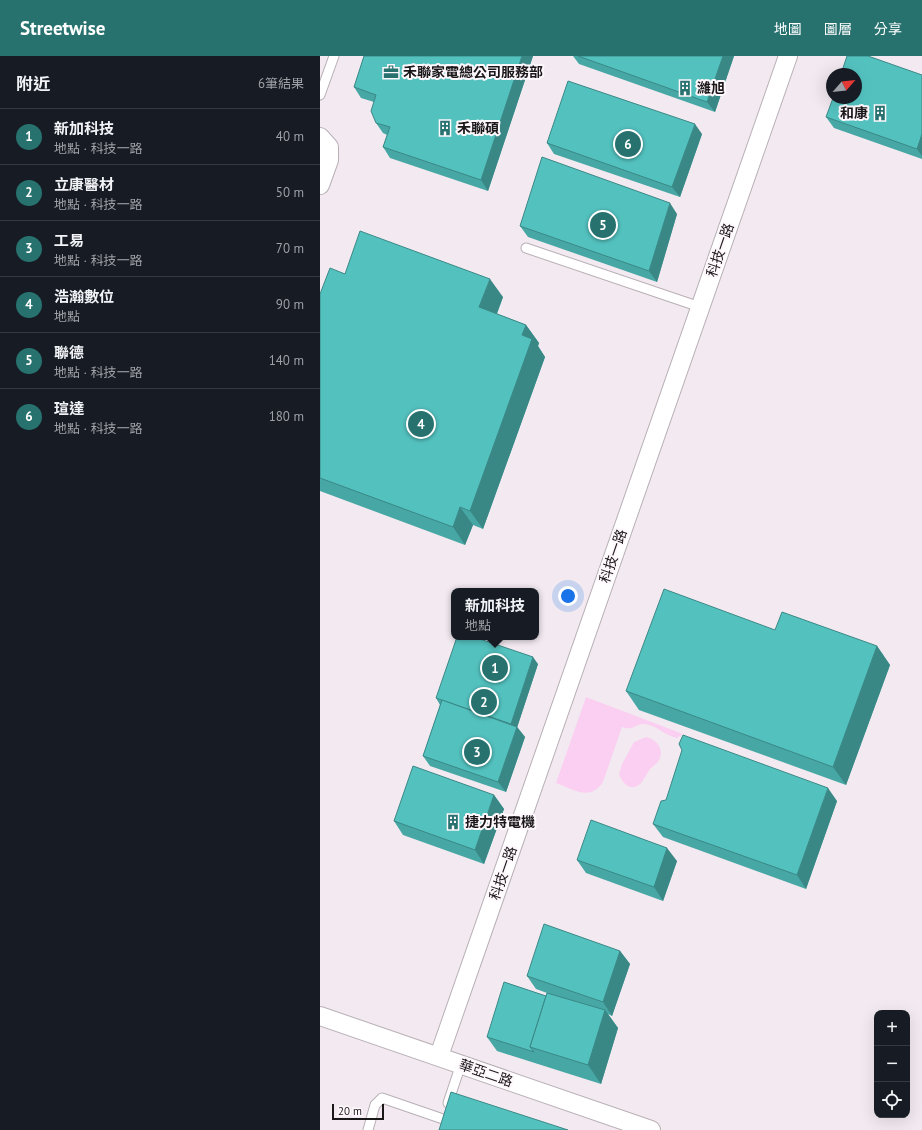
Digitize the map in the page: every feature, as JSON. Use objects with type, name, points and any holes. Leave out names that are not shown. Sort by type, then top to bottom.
[{"type":"street","name":"科技一路","points":[[439,1056],[788,56]]},
{"type":"street","points":[[320,137],[328,147],[329,154],[329,160],[320,185]]},
{"type":"street","name":"華亞二路","points":[[320,1016],[651,1130]]},
{"type":"lane","points":[[320,95],[334,56]]},
{"type":"lane","points":[[526,248],[700,307]]},
{"type":"lane","points":[[439,1130],[461,1064]]},
{"type":"lane","points":[[368,1130],[375,1105],[382,1098],[443,1119]]},
{"type":"shaded area","points":[[586,697],[683,734],[677,738],[673,737],[653,726],[644,724],[631,728],[622,727],[603,782],[598,788],[587,793],[575,791],[556,783]]},
{"type":"shaded area","points":[[646,737],[656,742],[660,748],[661,756],[656,764],[650,769],[642,782],[635,787],[628,786],[619,774],[622,764],[634,742]]},
{"type":"building","name":"禾聯碩","points":[[364,56],[522,56],[481,180],[383,147],[390,127],[376,123],[371,111],[376,95],[354,87]]},
{"type":"building","name":"濰旭","points":[[578,56],[723,56],[707,102]]},
{"type":"building","name":"和康","points":[[847,56],[868,56],[922,75],[922,134],[917,149],[826,117],[831,104],[862,104],[862,68],[843,68]]},
{"type":"building","points":[[568,81],[695,124],[672,187],[547,143]]},
{"type":"building","points":[[542,157],[670,203],[649,271],[520,226]]},
{"type":"building","points":[[360,231],[490,279],[479,307],[526,325],[522,335],[532,339],[470,511],[460,507],[453,527],[320,478],[320,294],[330,268],[345,274]]},
{"type":"building","points":[[664,589],[775,630],[782,612],[877,646],[833,767],[626,691]]},
{"type":"building","points":[[456,640],[483,640],[533,657],[511,724],[436,698]]},
{"type":"building","points":[[442,700],[517,727],[498,782],[423,756]]},
{"type":"building","points":[[683,735],[828,788],[797,875],[653,824],[661,801],[666,800],[682,750],[679,744]]},
{"type":"building","name":"捷力特電機","points":[[413,766],[494,795],[475,850],[394,821]]},
{"type":"building","points":[[591,820],[667,848],[654,887],[577,860]]},
{"type":"building","points":[[544,924],[620,951],[603,1002],[527,976]]},
{"type":"building","points":[[504,982],[546,996],[530,1047],[534,1052],[487,1037]]},
{"type":"building","points":[[547,993],[605,1010],[588,1065],[530,1047]]},
{"type":"building","points":[[451,1092],[568,1130],[439,1130]]},
{"type":"place","name":"禾聯家電總公司服務部","points":[[391,72]]},
{"type":"place","name":"濰旭","points":[[685,88]]},
{"type":"place","name":"和康","points":[[880,113]]},
{"type":"place","name":"禾聯碩","points":[[445,128]]},
{"type":"place","name":"瑄達","points":[[628,144]]},
{"type":"place","name":"聯德","points":[[603,225]]},
{"type":"place","name":"浩瀚數位","points":[[421,424]]},
{"type":"place","name":"新加科技","points":[[495,668]]},
{"type":"place","name":"立康醫材","points":[[484,702]]},
{"type":"place","name":"工易","points":[[477,752]]},
{"type":"place","name":"捷力特電機","points":[[453,822]]}]
